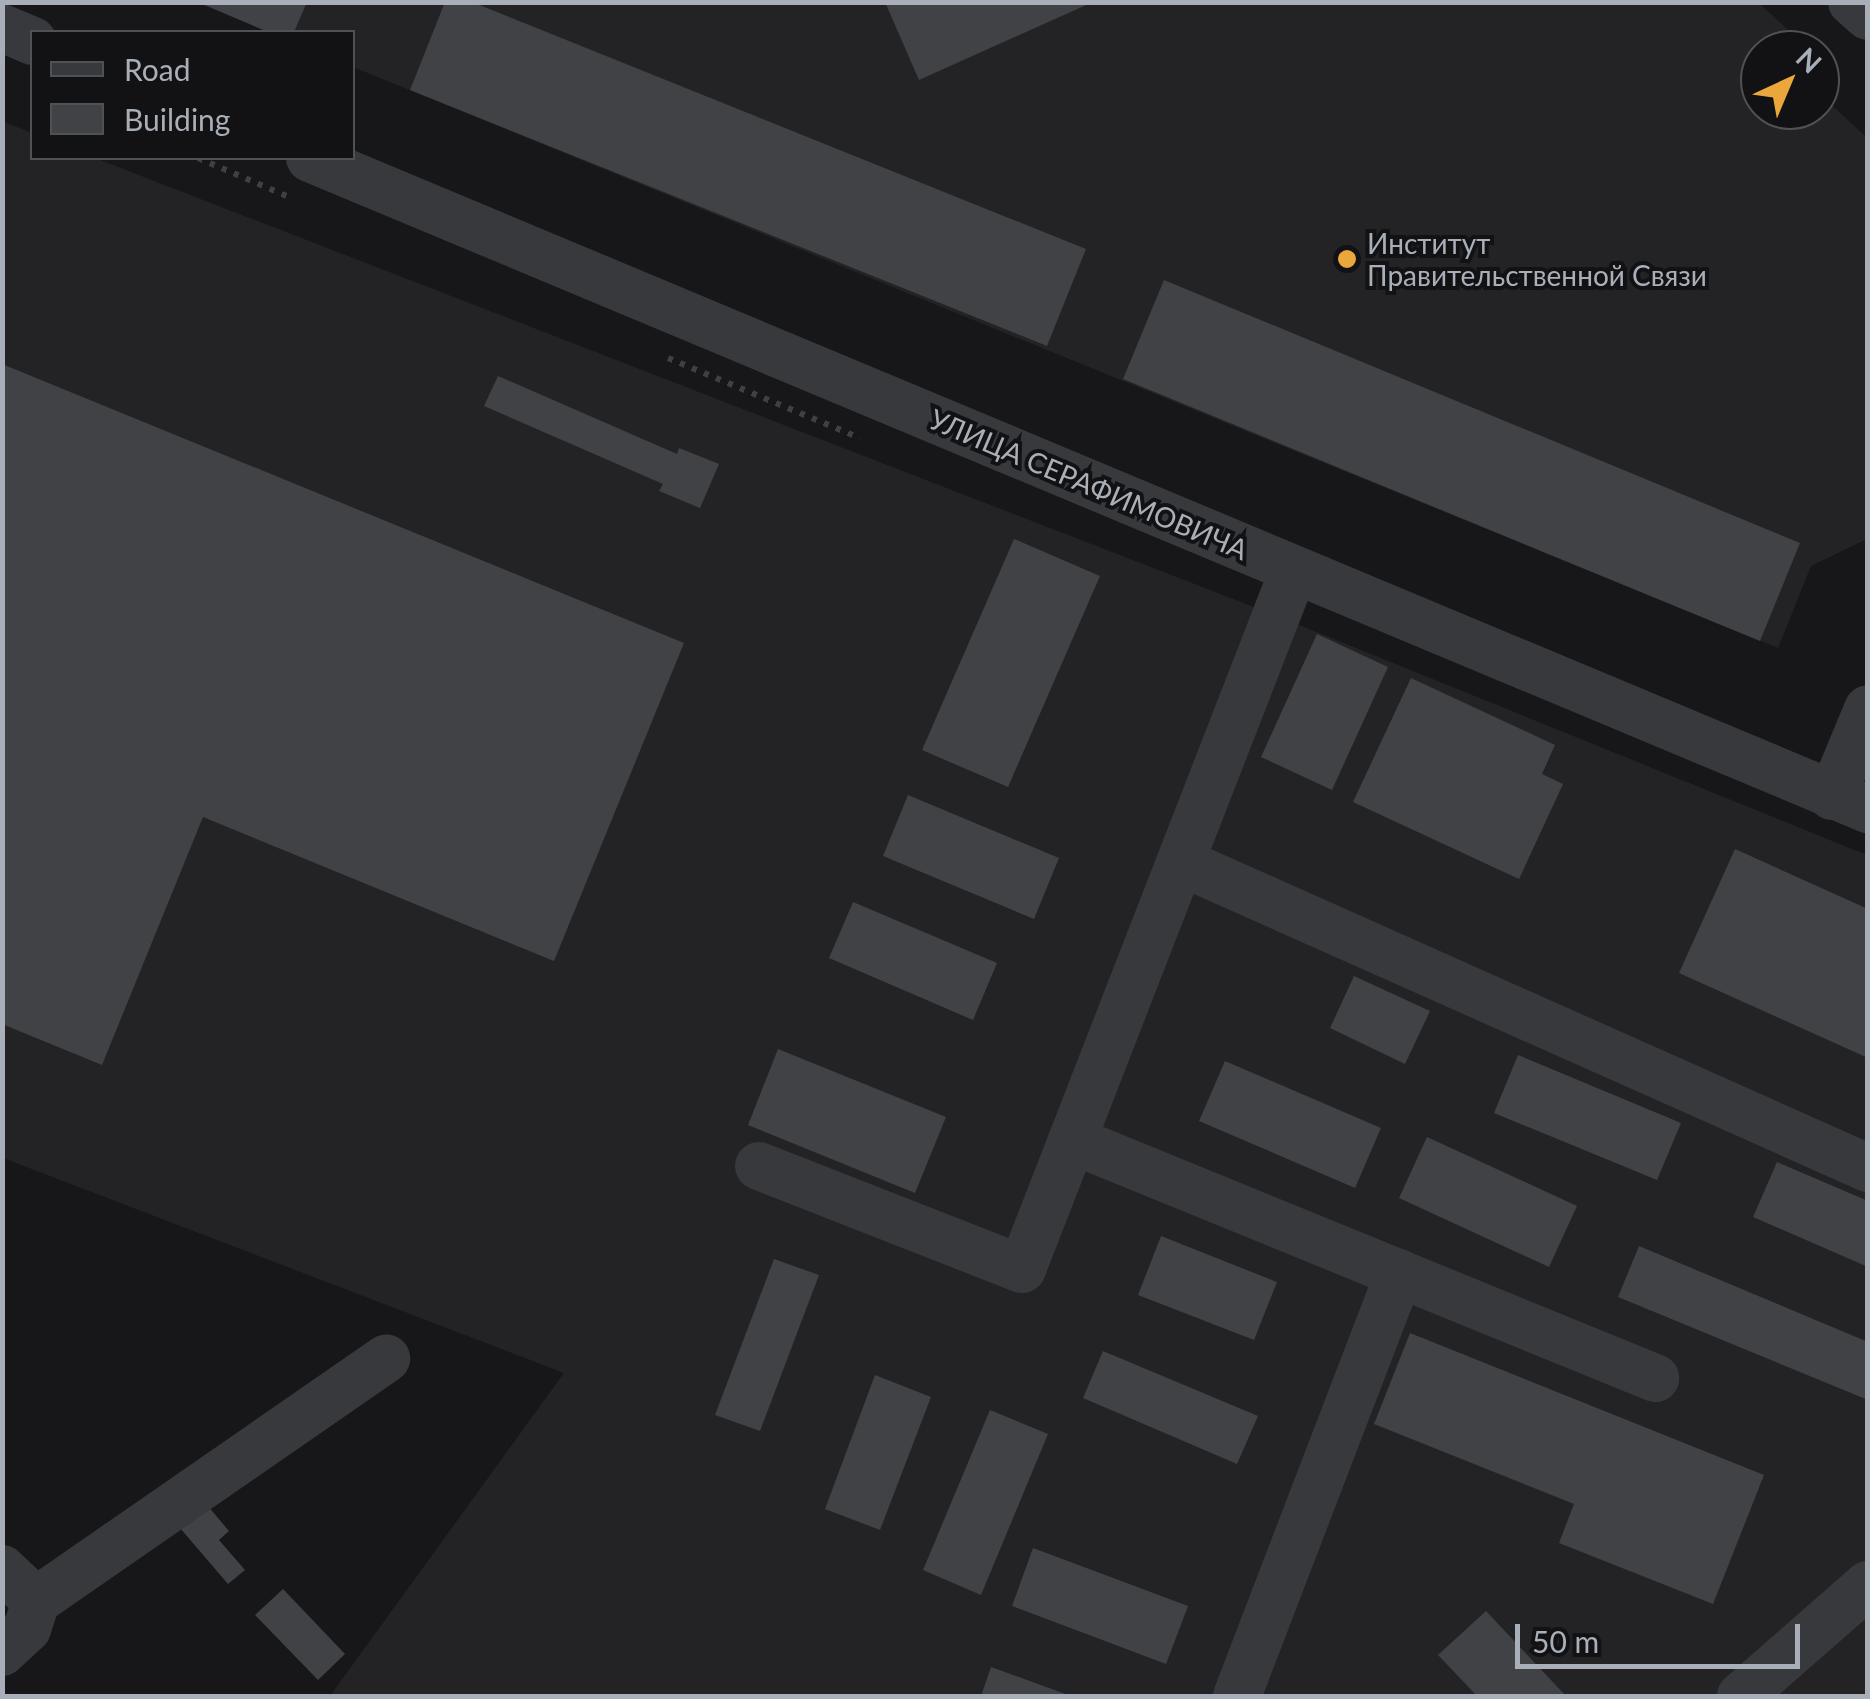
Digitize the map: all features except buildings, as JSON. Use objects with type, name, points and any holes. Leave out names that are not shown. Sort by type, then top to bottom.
[{"type":"street","points":[[1852,2],[1868,16]]},
{"type":"street","points":[[2,28],[30,40]]},
{"type":"street","name":"УЛИЦА СЕРАФИМОВИЧА","points":[[315,160],[1850,802]]},
{"type":"street","points":[[759,1166],[1022,1269],[1294,570]]},
{"type":"street","points":[[1850,802],[1868,709]]},
{"type":"street","points":[[1181,862],[1868,1168]]},
{"type":"street","points":[[1072,1140],[1654,1378]]},
{"type":"street","points":[[1237,1696],[1399,1273]]},
{"type":"street","points":[[2,1652],[27,1629],[19,1585],[386,1359]]},
{"type":"street","points":[[1741,1696],[1868,1585]]},
{"type":"shaded area","name":"Институт Правительственной Связи","points":[[198,3],[1759,3],[1788,30],[1740,30],[1740,130],[1840,130],[1840,113],[1867,138],[1867,539],[1811,566],[1778,648],[355,68],[355,30],[263,30]]},
{"type":"shaded area","points":[[2,121],[30,132],[30,160],[100,160],[1277,616],[1867,855],[1867,1696],[330,1696],[564,1373],[3,1158]]},
{"type":"place","name":"Институт Правительственной Связи","points":[[1347,259]]}]
